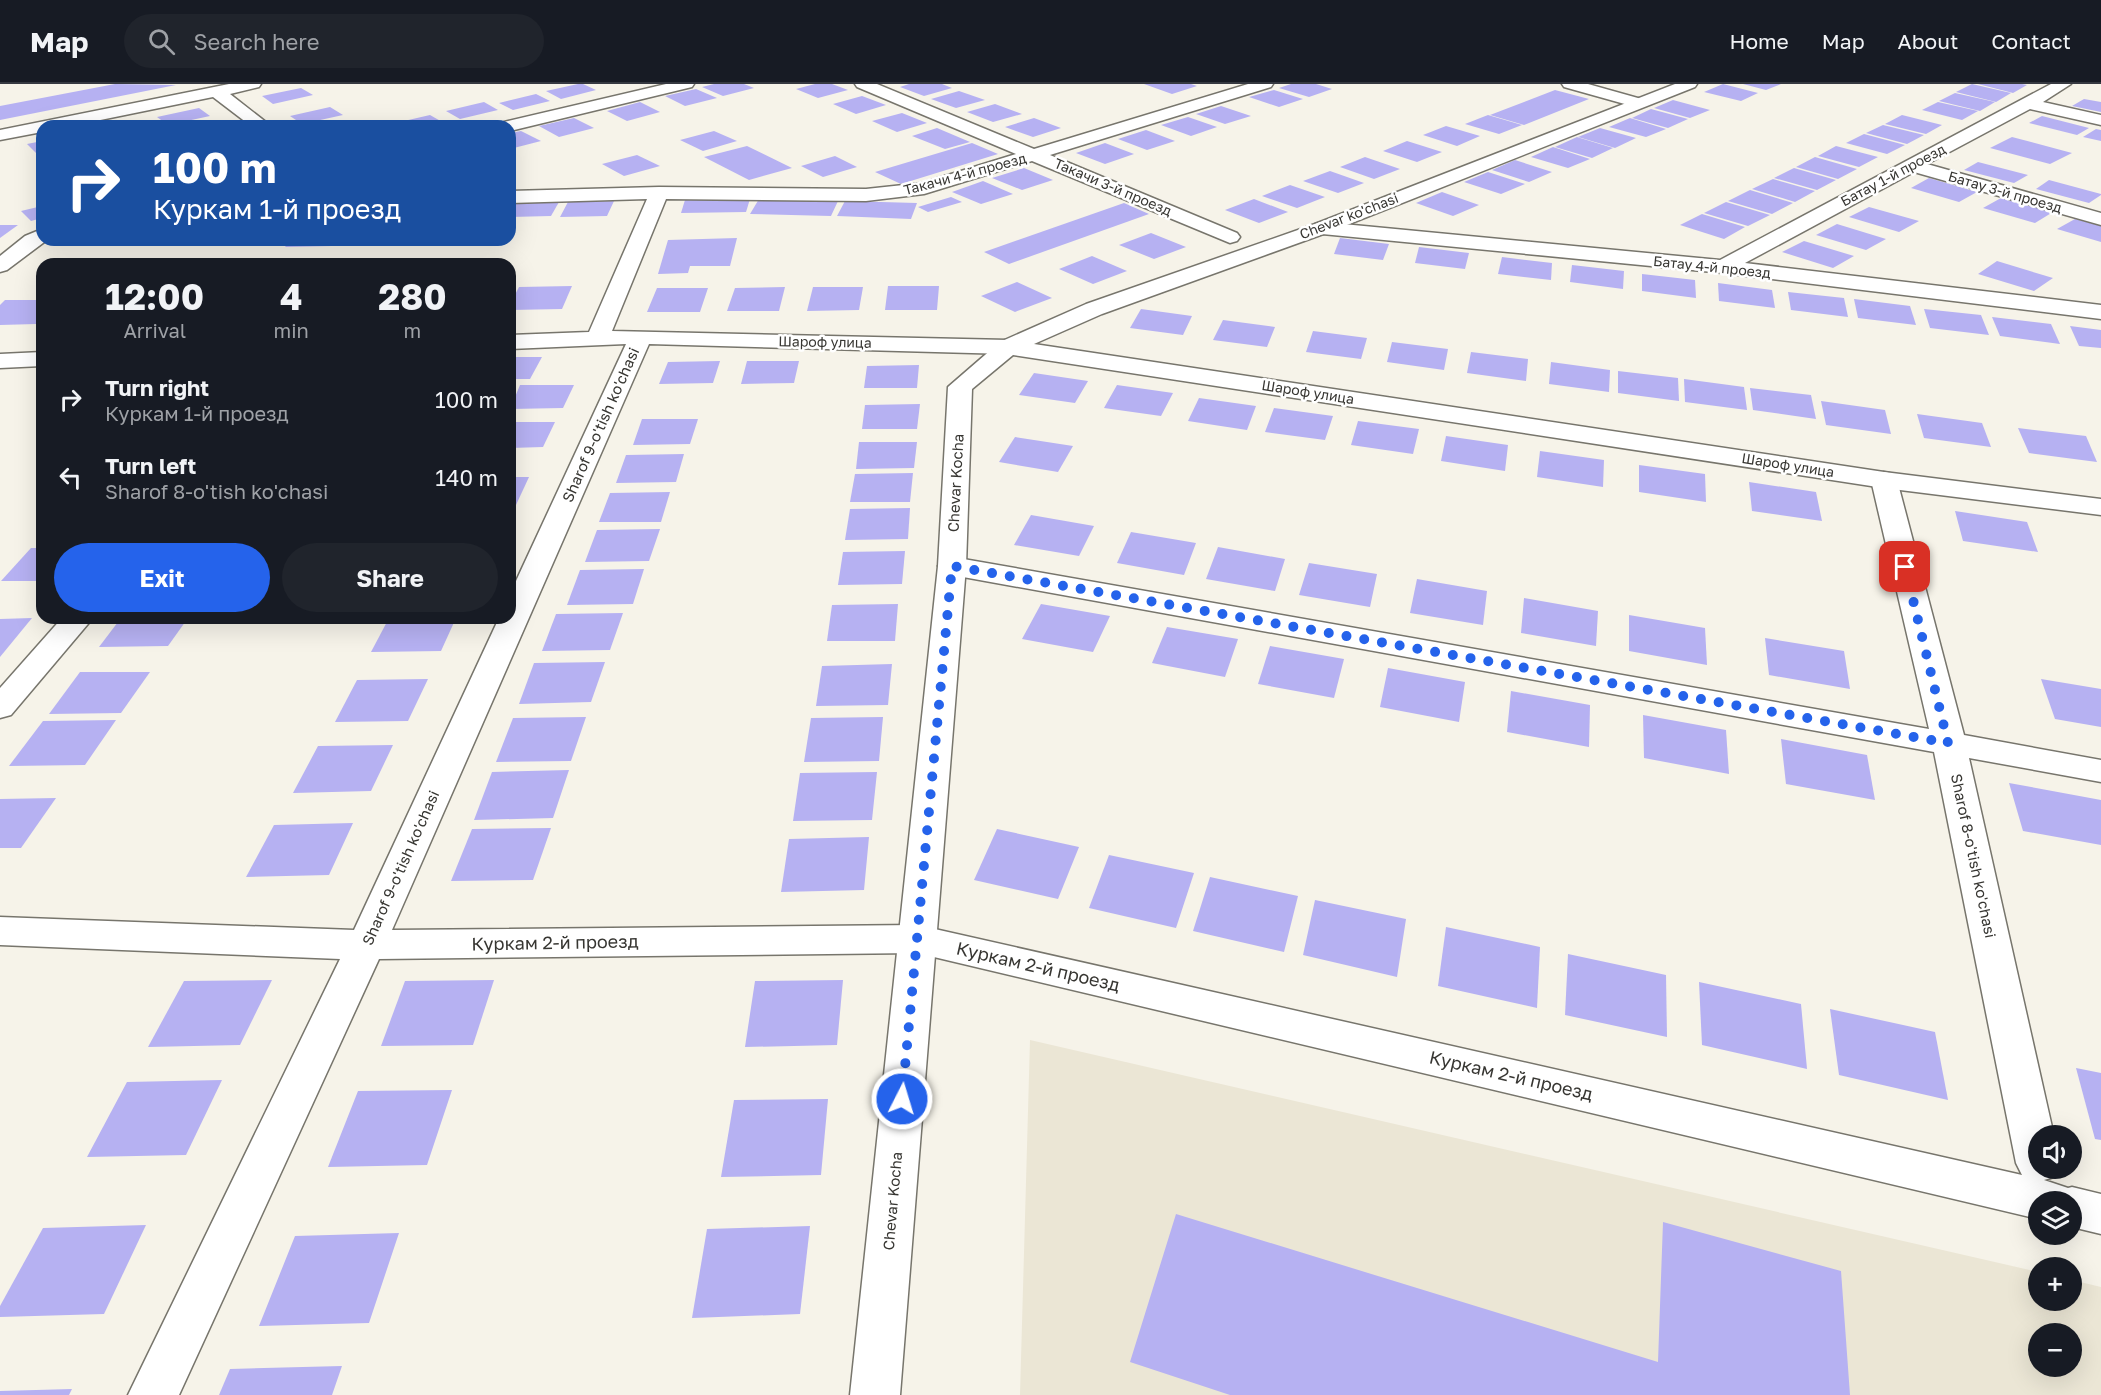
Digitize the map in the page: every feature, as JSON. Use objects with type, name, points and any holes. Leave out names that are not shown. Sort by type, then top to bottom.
[{"type":"street","points":[[73,120],[253,84]]},
{"type":"street","points":[[516,125],[686,84]]},
{"type":"street","name":"Такачи 3-й проезд","points":[[863,84],[1230,237]]},
{"type":"street","points":[[1225,84],[1244,90]]},
{"type":"street","name":"Такачи 4-й проезд","points":[[516,197],[659,193],[866,195],[897,193],[924,188],[1265,84]]},
{"type":"street","points":[[1570,84],[1639,103]]},
{"type":"street","name":"Chevar ko'chasi","points":[[1008,347],[1094,309],[1322,228],[1689,84]]},
{"type":"street","name":"Батау 1-й проезд","points":[[1724,267],[2063,84]]},
{"type":"street","points":[[216,91],[254,120]]},
{"type":"street","points":[[2027,103],[2101,120]]},
{"type":"street","points":[[0,135],[36,128]]},
{"type":"street","name":"Батау 3-й проезд","points":[[1910,165],[2101,219]]},
{"type":"street","points":[[597,338],[659,193]]},
{"type":"street","name":"Батау 4-й проезд","points":[[1322,228],[1724,267],[2101,312]]},
{"type":"street","points":[[0,266],[36,238]]},
{"type":"street","name":"Шароф улица","points":[[516,342],[640,337],[1008,347],[1884,480],[2101,507]]},
{"type":"street","name":"Sharof 9-o'tish ko'chasi","points":[[516,612],[640,337]]},
{"type":"street","name":"Chevar Kocha","points":[[875,1395],[952,566],[960,387],[1008,347]]},
{"type":"street","points":[[0,361],[36,359]]},
{"type":"street","name":"Sharof 8-o'tish ko'chasi","points":[[1884,480],[1948,743],[2050,1188]]},
{"type":"street","points":[[952,566],[2101,771]]},
{"type":"street","points":[[0,708],[73,624]]},
{"type":"street","name":"Sharof 9-o'tish ko'chasi","points":[[153,1395],[366,945],[511,624]]},
{"type":"street","name":"Куркам 2-й проезд","points":[[0,931],[366,945],[917,939],[2050,1188],[2101,1214]]},
{"type":"shaded area","points":[[1030,1040],[2028,1270],[2028,1311],[2082,1311],[2082,1282],[2101,1287],[2101,1395],[1020,1395]]},
{"type":"building","points":[[115,84],[176,85],[0,120],[0,106]]},
{"type":"building","points":[[578,84],[596,90],[561,99],[546,91]]},
{"type":"building","points":[[714,84],[744,84],[754,88],[723,96],[702,87]]},
{"type":"building","points":[[815,84],[832,84],[848,90],[818,98],[796,89]]},
{"type":"building","points":[[909,84],[942,84],[952,88],[924,96],[900,87]]},
{"type":"building","points":[[1144,84],[1191,84],[1197,86],[1172,94]]},
{"type":"building","points":[[1291,84],[1316,84],[1332,89],[1309,97],[1279,88]]},
{"type":"building","points":[[1723,84],[1758,93],[1741,101],[1704,92]]},
{"type":"building","points":[[1743,84],[1781,84],[1766,90]]},
{"type":"building","points":[[1972,84],[2011,93],[1996,102],[1956,92]]},
{"type":"building","points":[[1978,84],[2022,84],[2027,85],[2013,93]]},
{"type":"building","points":[[301,88],[313,95],[273,104],[262,96]]},
{"type":"building","points":[[696,89],[717,98],[685,106],[665,96]]},
{"type":"building","points":[[1274,90],[1303,99],[1279,107],[1249,97]]},
{"type":"building","points":[[1555,90],[1589,99],[1524,125],[1490,115]]},
{"type":"building","points":[[959,91],[985,100],[956,108],[931,99]]},
{"type":"building","points":[[1955,93],[1995,102],[1980,111],[1939,101]]},
{"type":"building","points":[[536,94],[550,101],[513,110],[499,103]]},
{"type":"building","points":[[862,96],[886,105],[856,114],[833,104]]},
{"type":"building","points":[[2084,99],[2101,102],[2101,112],[2072,106]]},
{"type":"building","points":[[1673,100],[1710,110],[1690,118],[1654,108]]},
{"type":"building","points":[[484,102],[498,110],[460,119],[446,111]]},
{"type":"building","points":[[640,102],[660,112],[627,121],[607,111]]},
{"type":"building","points":[[1938,102],[1978,111],[1962,120],[1922,110]]},
{"type":"building","points":[[995,104],[1022,114],[993,122],[967,112]]},
{"type":"building","points":[[1221,106],[1251,116],[1225,124],[1196,114]]},
{"type":"building","points":[[330,107],[343,115],[320,120],[296,120],[290,116]]},
{"type":"building","points":[[199,108],[210,116],[191,120],[161,120],[157,117]]},
{"type":"building","points":[[1651,109],[1688,119],[1668,128],[1632,118]]},
{"type":"building","points":[[902,113],[927,123],[897,132],[872,121]]},
{"type":"building","points":[[430,115],[439,120],[408,120]]},
{"type":"building","points":[[1488,115],[1522,125],[1499,134],[1465,124]]},
{"type":"building","points":[[1902,115],[1942,125],[1926,134],[1885,124]]},
{"type":"building","points":[[2042,116],[2089,128],[2077,135],[2029,123]]},
{"type":"building","points":[[1188,117],[1217,127],[1191,136],[1161,125]]},
{"type":"building","points":[[574,118],[594,128],[559,137],[539,126]]},
{"type":"building","points":[[1034,118],[1061,128],[1033,137],[1005,127]]},
{"type":"building","points":[[1630,118],[1666,129],[1646,137],[1609,127]]},
{"type":"building","points":[[1883,125],[1924,135],[1907,144],[1866,133]]},
{"type":"building","points":[[1446,126],[1480,136],[1457,146],[1423,135]]},
{"type":"building","points":[[937,128],[970,142],[945,149],[912,136]]},
{"type":"building","points":[[1600,128],[1636,138],[1615,148],[1578,137]]},
{"type":"building","points":[[2096,129],[2101,130],[2101,141],[2083,137]]},
{"type":"building","points":[[1146,130],[1175,141],[1147,150],[1118,139]]},
{"type":"building","points":[[521,131],[541,141],[516,147],[516,132]]},
{"type":"building","points":[[714,131],[737,141],[703,151],[680,140]]},
{"type":"building","points":[[1864,134],[1905,145],[1887,154],[1846,143]]},
{"type":"building","points":[[1577,137],[1613,148],[1592,158],[1555,147]]},
{"type":"building","points":[[2012,137],[2072,153],[2050,164],[1990,148]]},
{"type":"building","points":[[1407,141],[1442,152],[1417,162],[1383,151]]},
{"type":"building","points":[[36,142],[36,153],[27,144]]},
{"type":"building","points":[[972,143],[998,154],[901,184],[875,172]]},
{"type":"building","points":[[1105,143],[1134,154],[1105,164],[1076,153]]},
{"type":"building","points":[[747,146],[792,168],[749,180],[704,157]]},
{"type":"building","points":[[1836,146],[1878,157],[1859,167],[1818,156]]},
{"type":"building","points":[[1553,147],[1590,159],[1568,168],[1531,157]]},
{"type":"building","points":[[637,155],[660,166],[624,176],[602,164]]},
{"type":"building","points":[[835,156],[857,167],[823,177],[801,166]]},
{"type":"building","points":[[1365,157],[1400,169],[1374,179],[1340,167]]},
{"type":"building","points":[[1815,157],[1857,169],[1838,179],[1796,167]]},
{"type":"building","points":[[1515,160],[1552,172],[1529,182],[1492,170]]},
{"type":"building","points":[[1978,162],[2028,175],[2014,183],[1964,170]]},
{"type":"building","points":[[1024,168],[1053,180],[1022,190],[992,178]]},
{"type":"building","points":[[1794,168],[1836,180],[1817,190],[1774,178]]},
{"type":"building","points":[[1330,171],[1364,183],[1338,193],[1303,181]]},
{"type":"building","points":[[1488,172],[1525,184],[1501,194],[1464,182]]},
{"type":"building","points":[[1929,178],[1977,192],[1959,202],[1911,188]]},
{"type":"building","points":[[1773,179],[1815,191],[1795,202],[1752,189]]},
{"type":"building","points":[[2049,180],[2101,195],[2089,203],[2036,189]]},
{"type":"building","points":[[983,181],[1013,194],[981,204],[952,192]]},
{"type":"building","points":[[1290,185],[1325,197],[1297,208],[1262,196]]},
{"type":"building","points":[[1750,190],[1793,203],[1772,214],[1728,201]]},
{"type":"building","points":[[1442,192],[1479,205],[1453,216],[1416,203]]},
{"type":"building","points":[[951,197],[962,202],[928,212],[918,207]]},
{"type":"building","points":[[2001,198],[2053,212],[2035,223],[1983,208]]},
{"type":"building","points":[[750,199],[746,212],[681,213],[685,200]]},
{"type":"building","points":[[759,199],[838,201],[831,216],[750,214]]},
{"type":"building","points":[[1254,199],[1288,212],[1259,223],[1225,210]]},
{"type":"building","points":[[614,201],[607,216],[560,217],[568,202]]},
{"type":"building","points":[[845,201],[917,203],[911,219],[837,216]]},
{"type":"building","points":[[559,202],[551,216],[516,217],[516,203]]},
{"type":"building","points":[[1726,202],[1770,215],[1748,226],[1704,213]]},
{"type":"building","points":[[1124,203],[1149,214],[1009,264],[984,252]]},
{"type":"building","points":[[36,207],[36,220],[31,221],[21,211]]},
{"type":"building","points":[[1869,207],[1919,221],[1899,232],[1849,217]]},
{"type":"building","points":[[1702,214],[1745,227],[1724,239],[1680,225]]},
{"type":"building","points":[[2075,219],[2101,226],[2101,242],[2057,229]]},
{"type":"building","points":[[1837,224],[1886,239],[1866,250],[1816,235]]},
{"type":"building","points":[[0,225],[18,225],[0,238]]},
{"type":"building","points":[[1151,233],[1186,247],[1154,259],[1119,245]]},
{"type":"building","points":[[737,238],[730,266],[690,266],[688,273],[658,274],[668,240]]},
{"type":"building","points":[[1340,238],[1389,244],[1383,260],[1334,254]]},
{"type":"building","points":[[1804,241],[1854,256],[1833,268],[1782,252]]},
{"type":"building","points":[[286,246],[332,246],[285,247]]},
{"type":"building","points":[[1419,247],[1469,253],[1465,269],[1415,263]]},
{"type":"building","points":[[1092,256],[1127,271],[1093,284],[1059,269]]},
{"type":"building","points":[[1502,257],[1552,263],[1551,280],[1498,274]]},
{"type":"building","points":[[1997,261],[2053,278],[2034,291],[1978,274]]},
{"type":"building","points":[[1572,265],[1624,271],[1623,289],[1570,282]]},
{"type":"building","points":[[1642,274],[1695,280],[1696,298],[1642,291]]},
{"type":"building","points":[[1017,282],[1052,298],[1015,312],[981,296]]},
{"type":"building","points":[[1718,283],[1772,290],[1775,308],[1719,301]]},
{"type":"building","points":[[572,286],[562,309],[516,310],[516,293],[519,287]]},
{"type":"building","points":[[888,286],[939,286],[937,310],[885,310]]},
{"type":"building","points":[[785,287],[779,311],[727,311],[735,288]]},
{"type":"building","points":[[813,287],[863,287],[859,310],[807,311]]},
{"type":"building","points":[[657,288],[708,288],[700,312],[647,312]]},
{"type":"building","points":[[1788,292],[1844,298],[1848,317],[1791,310]]},
{"type":"building","points":[[1854,299],[1910,306],[1916,325],[1858,318]]},
{"type":"building","points":[[5,300],[36,300],[36,324],[0,325],[0,305]]},
{"type":"building","points":[[1141,309],[1192,316],[1183,335],[1130,328]]},
{"type":"building","points":[[1924,309],[1981,315],[1989,335],[1930,328]]},
{"type":"building","points":[[1992,317],[2051,324],[2060,344],[2000,336]]},
{"type":"building","points":[[1223,320],[1275,327],[1267,347],[1213,340]]},
{"type":"building","points":[[2070,326],[2101,330],[2101,348],[2079,346]]},
{"type":"building","points":[[1313,331],[1367,338],[1361,359],[1306,352]]},
{"type":"building","points":[[1392,342],[1448,349],[1444,370],[1387,362]]},
{"type":"building","points":[[1471,352],[1528,359],[1526,381],[1467,373]]},
{"type":"building","points":[[516,357],[542,357],[530,379],[516,379]]},
{"type":"building","points":[[720,361],[713,383],[659,384],[668,362]]},
{"type":"building","points":[[747,361],[799,361],[794,383],[741,384]]},
{"type":"building","points":[[1551,362],[1610,370],[1609,392],[1549,384]]},
{"type":"building","points":[[919,365],[917,388],[864,388],[867,366]]},
{"type":"building","points":[[1618,371],[1678,378],[1679,401],[1618,393]]},
{"type":"building","points":[[1034,373],[1088,381],[1075,403],[1019,395]]},
{"type":"building","points":[[1684,379],[1744,387],[1747,410],[1685,402]]},
{"type":"building","points":[[520,385],[574,385],[563,408],[516,409],[516,395]]},
{"type":"building","points":[[1117,385],[1173,393],[1161,416],[1104,408]]},
{"type":"building","points":[[1750,388],[1811,395],[1816,419],[1753,410]]},
{"type":"building","points":[[1199,398],[1256,406],[1247,430],[1188,421]]},
{"type":"building","points":[[1821,401],[1885,410],[1891,434],[1826,425]]},
{"type":"building","points":[[920,404],[917,429],[862,429],[865,405]]},
{"type":"building","points":[[1274,408],[1333,416],[1325,440],[1265,432]]},
{"type":"building","points":[[1917,414],[1982,423],[1991,447],[1924,438]]},
{"type":"building","points":[[642,419],[698,419],[690,444],[633,445]]},
{"type":"building","points":[[1358,421],[1419,429],[1413,454],[1351,445]]},
{"type":"building","points":[[516,422],[555,422],[543,447],[516,448]]},
{"type":"building","points":[[2018,428],[2086,436],[2097,462],[2029,453]]},
{"type":"building","points":[[1446,436],[1508,445],[1505,471],[1441,461]]},
{"type":"building","points":[[1015,437],[1073,446],[1058,472],[999,462]]},
{"type":"building","points":[[859,442],[917,442],[914,468],[856,469]]},
{"type":"building","points":[[1540,451],[1604,460],[1603,487],[1537,477]]},
{"type":"building","points":[[684,454],[676,482],[616,483],[626,455]]},
{"type":"building","points":[[1639,465],[1705,474],[1706,502],[1639,492]]},
{"type":"building","points":[[913,473],[910,502],[850,502],[855,474]]},
{"type":"building","points":[[516,477],[529,477],[516,505]]},
{"type":"building","points":[[1749,482],[1816,492],[1822,521],[1752,511]]},
{"type":"building","points":[[670,492],[661,522],[599,522],[610,493]]},
{"type":"building","points":[[910,508],[908,539],[845,540],[850,509]]},
{"type":"building","points":[[1955,511],[2027,522],[2038,552],[1963,541]]},
{"type":"building","points":[[1031,515],[1094,526],[1079,556],[1014,545]]},
{"type":"building","points":[[660,529],[649,561],[585,562],[597,530]]},
{"type":"building","points":[[1131,532],[1196,543],[1184,575],[1117,563]]},
{"type":"building","points":[[1218,547],[1285,559],[1275,591],[1206,579]]},
{"type":"building","points":[[31,548],[36,548],[36,581],[1,581]]},
{"type":"building","points":[[905,551],[902,584],[838,585],[843,552]]},
{"type":"building","points":[[1309,563],[1377,574],[1370,607],[1299,595]]},
{"type":"building","points":[[644,569],[633,604],[567,605],[580,570]]},
{"type":"building","points":[[1417,579],[1487,591],[1483,625],[1410,613]]},
{"type":"building","points":[[1524,598],[1598,611],[1596,646],[1521,633]]},
{"type":"building","points":[[898,604],[895,641],[827,641],[832,605]]},
{"type":"building","points":[[1041,604],[1110,616],[1093,652],[1022,639]]},
{"type":"building","points":[[623,613],[610,650],[542,651],[556,614]]},
{"type":"building","points":[[1629,615],[1705,628],[1707,665],[1629,651]]},
{"type":"building","points":[[32,618],[0,657],[0,619]]},
{"type":"building","points":[[116,624],[184,624],[168,646],[99,647]]},
{"type":"building","points":[[386,624],[453,624],[441,651],[371,652]]},
{"type":"building","points":[[1167,627],[1238,639],[1225,677],[1152,663]]},
{"type":"building","points":[[1765,638],[1844,651],[1850,689],[1769,675]]},
{"type":"building","points":[[1270,646],[1344,659],[1334,698],[1258,684]]},
{"type":"building","points":[[605,662],[591,702],[519,704],[534,663]]},
{"type":"building","points":[[892,664],[888,705],[816,706],[822,666]]},
{"type":"building","points":[[1388,668],[1465,682],[1459,722],[1380,707]]},
{"type":"building","points":[[80,672],[150,672],[121,713],[49,714]]},
{"type":"building","points":[[428,679],[408,721],[335,722],[357,680]]},
{"type":"building","points":[[2041,679],[2101,689],[2101,727],[2055,719]]},
{"type":"building","points":[[1511,691],[1590,705],[1589,747],[1507,732]]},
{"type":"building","points":[[1643,715],[1726,730],[1729,774],[1644,758]]},
{"type":"building","points":[[586,717],[571,761],[496,762],[513,718]]},
{"type":"building","points":[[883,717],[879,761],[804,762],[811,718]]},
{"type":"building","points":[[116,720],[85,765],[9,766],[43,721]]},
{"type":"building","points":[[1781,739],[1867,755],[1875,800],[1786,784]]},
{"type":"building","points":[[393,745],[371,791],[293,793],[318,746]]},
{"type":"building","points":[[569,770],[553,818],[474,820],[492,772]]},
{"type":"building","points":[[877,772],[872,820],[793,821],[800,773]]},
{"type":"building","points":[[2009,783],[2101,800],[2101,845],[2023,831]]},
{"type":"building","points":[[56,798],[21,848],[0,848],[0,799]]},
{"type":"building","points":[[353,823],[329,875],[246,877],[274,825]]},
{"type":"building","points":[[551,828],[533,880],[451,881],[472,829]]},
{"type":"building","points":[[997,829],[1079,847],[1058,899],[974,880]]},
{"type":"building","points":[[869,837],[864,890],[781,892],[789,839]]},
{"type":"building","points":[[1109,855],[1194,873],[1176,928],[1089,908]]},
{"type":"building","points":[[1210,877],[1298,896],[1284,952],[1193,931]]},
{"type":"building","points":[[1315,900],[1406,919],[1397,977],[1303,955]]},
{"type":"building","points":[[1446,927],[1540,947],[1537,1008],[1438,986]]},
{"type":"building","points":[[1568,954],[1666,975],[1667,1037],[1565,1015]]},
{"type":"building","points":[[272,980],[240,1045],[148,1047],[184,981]]},
{"type":"building","points":[[494,980],[473,1045],[381,1046],[405,981]]},
{"type":"building","points":[[843,980],[837,1045],[745,1047],[755,981]]},
{"type":"building","points":[[1699,982],[1801,1004],[1807,1069],[1702,1045]]},
{"type":"building","points":[[1830,1009],[1935,1032],[1948,1100],[1839,1075]]},
{"type":"building","points":[[2076,1068],[2101,1073],[2101,1140],[2095,1139]]},
{"type":"building","points":[[222,1080],[186,1155],[87,1157],[127,1082]]},
{"type":"building","points":[[452,1090],[427,1165],[328,1167],[358,1091]]},
{"type":"building","points":[[828,1099],[821,1175],[721,1177],[734,1100]]},
{"type":"building","points":[[1176,1214],[1658,1362],[1663,1222],[1841,1271],[1850,1395],[1230,1395],[1130,1362]]},
{"type":"building","points":[[146,1225],[104,1314],[0,1317],[0,1306],[43,1228]]},
{"type":"building","points":[[810,1226],[800,1314],[692,1318],[707,1229]]},
{"type":"building","points":[[399,1233],[369,1323],[259,1326],[295,1236]]},
{"type":"building","points":[[342,1366],[332,1395],[219,1395],[230,1369]]},
{"type":"building","points":[[72,1389],[69,1395],[0,1395],[0,1391]]},
{"type":"route","points":[[902,1099],[952,566],[1948,743],[1905,567]]}]
